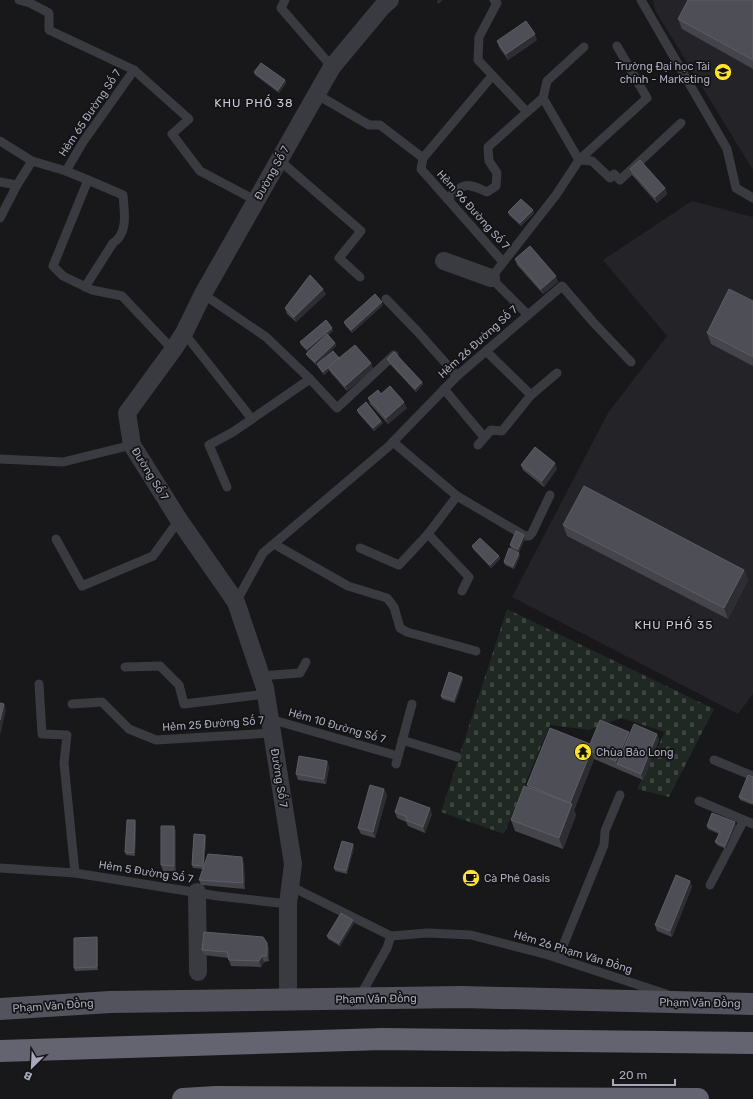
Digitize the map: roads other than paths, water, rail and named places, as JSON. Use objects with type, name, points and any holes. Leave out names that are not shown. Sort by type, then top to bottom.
[{"type":"highway","points":[[0,1051],[382,1039],[753,1043]]},
{"type":"highway","points":[[183,1099],[216,1097],[697,1099]]},
{"type":"main road","name":"Phạm Văn Đồng","points":[[0,1009],[110,1002],[462,998],[753,1004]]},
{"type":"street","name":"Đường Số 7","points":[[288,1000],[288,904],[293,864],[266,694],[236,602],[179,520],[132,445],[127,413],[184,333],[203,294],[332,67],[382,7],[390,0]]},
{"type":"street","points":[[444,261],[491,278]]},
{"type":"street","points":[[196,892],[198,972]]},
{"type":"lane","points":[[19,0],[31,2],[49,13],[49,30],[134,70],[188,119],[172,134],[200,171],[257,201]]},
{"type":"lane","points":[[285,0],[282,8],[332,67]]},
{"type":"lane","points":[[494,0],[497,3],[479,37],[478,60],[527,112]]},
{"type":"lane","points":[[641,0],[726,149],[736,188],[753,198]]},
{"type":"lane","points":[[491,278],[556,196],[579,160],[647,98],[617,46]]},
{"type":"lane","points":[[447,199],[460,187],[472,185],[487,192],[496,186],[497,173],[489,161],[488,147],[543,98],[547,81],[584,47]]},
{"type":"lane","name":"Hẻm 65 Đường Số 7","points":[[66,170],[83,142],[134,70]]},
{"type":"lane","points":[[316,94],[370,125],[380,125],[423,158],[492,76]]},
{"type":"lane","points":[[543,98],[579,160]]},
{"type":"lane","points":[[579,160],[592,161],[610,178],[614,174],[620,180],[681,123]]},
{"type":"lane","name":"Hẻm 65 Đường Số 7","points":[[0,141],[32,161],[66,170],[124,195],[125,222],[118,240],[113,243],[86,287]]},
{"type":"lane","name":"Hẻm 96 Đường Số 7","points":[[423,158],[421,169],[503,262]]},
{"type":"lane","points":[[279,160],[361,231],[339,258],[360,277]]},
{"type":"lane","points":[[0,218],[17,185],[32,161]]},
{"type":"lane","points":[[88,180],[53,266],[63,276],[92,290],[122,296],[173,350]]},
{"type":"lane","points":[[0,182],[17,185]]},
{"type":"lane","name":"Hẻm 26 Đường Số 7","points":[[236,602],[263,553],[393,442],[457,376],[528,314],[491,278]]},
{"type":"lane","points":[[528,314],[562,286],[593,322],[631,362]]},
{"type":"lane","points":[[203,294],[266,337],[337,408],[394,355]]},
{"type":"lane","points":[[386,299],[457,376]]},
{"type":"lane","points":[[184,333],[252,419]]},
{"type":"lane","points":[[486,351],[532,395]]},
{"type":"lane","points":[[478,445],[491,430],[502,431],[532,395],[557,373]]},
{"type":"lane","points":[[227,487],[208,445],[233,432],[310,380]]},
{"type":"lane","points":[[444,389],[484,437]]},
{"type":"lane","points":[[393,442],[457,496],[525,536],[529,536],[532,533],[550,495]]},
{"type":"lane","points":[[0,459],[63,462],[132,445]]},
{"type":"lane","points":[[360,548],[399,565],[428,534],[457,496]]},
{"type":"lane","points":[[56,539],[82,586],[152,556],[179,520]]},
{"type":"lane","points":[[428,534],[469,577],[462,591]]},
{"type":"lane","points":[[274,544],[348,586],[387,598],[394,607],[400,628],[407,632],[476,651]]},
{"type":"lane","points":[[260,676],[300,673],[306,662]]},
{"type":"lane","points":[[124,667],[160,666],[179,685],[184,704],[266,694]]},
{"type":"lane","points":[[39,684],[42,734],[67,735],[64,763],[75,872]]},
{"type":"lane","name":"Hẻm 25 Đường Số 7","points":[[72,704],[102,702],[129,729],[156,740],[271,726]]},
{"type":"lane","points":[[412,704],[402,740],[457,757]]},
{"type":"lane","name":"Hẻm 10 Đường Số 7","points":[[271,726],[397,760],[402,740]]},
{"type":"lane","points":[[714,760],[753,776]]},
{"type":"lane","points":[[558,958],[604,844],[605,831],[620,795]]},
{"type":"lane","points":[[699,801],[753,824]]},
{"type":"lane","points":[[710,885],[744,820]]},
{"type":"lane","name":"Hẻm 5 Đường Số 7","points":[[0,868],[75,872],[196,892],[288,904]]},
{"type":"lane","points":[[290,886],[391,936],[387,948],[358,999]]},
{"type":"lane","name":"Hẻm 26 Phạm Văn Đồng","points":[[391,936],[427,933],[471,935],[558,958],[690,1003]]},
{"type":"place","name":"Trường Đại học Tài chính - Marketing","points":[[723,72]]},
{"type":"place","name":"Chùa Bảo Long","points":[[583,752]]},
{"type":"place","name":"Cà Phê Oasis","points":[[471,878]]},
{"type":"district","name":"KHU PHỐ 38","points":[[254,103]]},
{"type":"district","name":"KHU PHỐ 35","points":[[674,625]]}]
